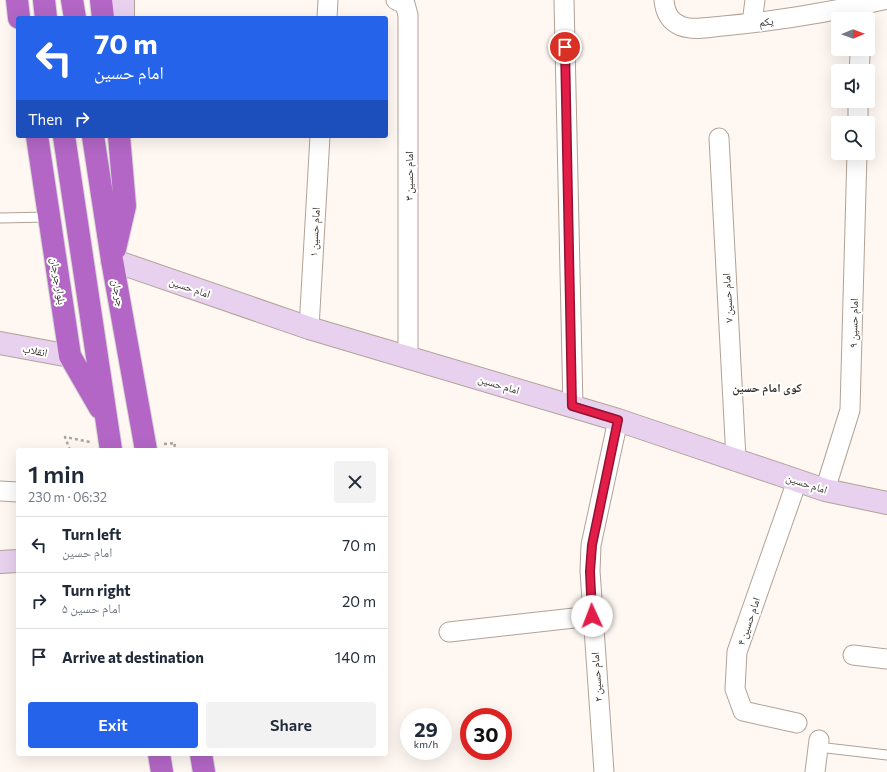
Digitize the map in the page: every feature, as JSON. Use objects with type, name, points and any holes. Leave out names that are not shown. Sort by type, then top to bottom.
[{"type":"highway","points":[[17,0],[19,16]]},
{"type":"highway","points":[[72,0],[75,16]]},
{"type":"highway","points":[[101,0],[103,16]]},
{"type":"highway","name":"بلوار جرجان","points":[[37,138],[70,356],[106,417]]},
{"type":"highway","points":[[64,138],[106,417],[103,447]]},
{"type":"highway","name":"جرجان","points":[[93,138],[112,260],[146,448]]},
{"type":"highway","points":[[112,260],[125,206],[118,138]]},
{"type":"highway","points":[[159,756],[162,772]]},
{"type":"highway","points":[[201,756],[204,772]]},
{"type":"street","points":[[123,0],[123,16]]},
{"type":"street","points":[[327,16],[328,0]]},
{"type":"street","name":"امام حسین ۳","points":[[396,0],[405,4],[408,15],[408,357]]},
{"type":"street","points":[[564,0],[572,406]]},
{"type":"street","name":"یکم","points":[[664,0],[668,16],[673,23],[683,27],[695,28],[752,23],[856,6],[883,0]]},
{"type":"street","points":[[752,23],[755,0]]},
{"type":"street","points":[[121,158],[122,138]]},
{"type":"street","name":"امام حسین ۱","points":[[309,328],[320,138]]},
{"type":"street","name":"امام حسین ۷","points":[[719,138],[736,459]]},
{"type":"street","name":"امام حسین ۹","points":[[825,490],[850,410],[857,160]]},
{"type":"street","name":"امام حسین","points":[[112,260],[309,328],[618,420],[825,490],[887,503]]},
{"type":"street","name":"انقلاب","points":[[0,343],[70,356]]},
{"type":"street","name":"امام حسین ۲","points":[[603,770],[590,571],[592,545],[618,420]]},
{"type":"street","name":"امام حسین ۴","points":[[797,480],[737,652],[735,689],[743,711],[797,723]]},
{"type":"street","points":[[0,491],[16,492]]},
{"type":"street","points":[[0,562],[16,561]]},
{"type":"street","points":[[449,632],[592,616]]},
{"type":"street","points":[[853,655],[887,659]]},
{"type":"street","points":[[815,772],[818,743]]},
{"type":"lane","points":[[0,218],[49,217]]},
{"type":"lane","points":[[818,743],[887,755]]},
{"type":"path","points":[[69,448],[65,437],[103,447]]},
{"type":"path","points":[[174,448],[175,443]]},
{"type":"district","name":"کوی امام حسین","points":[[767,387]]},
{"type":"route","points":[[565,47],[572,406],[618,420],[592,545],[590,571],[592,616]]}]
